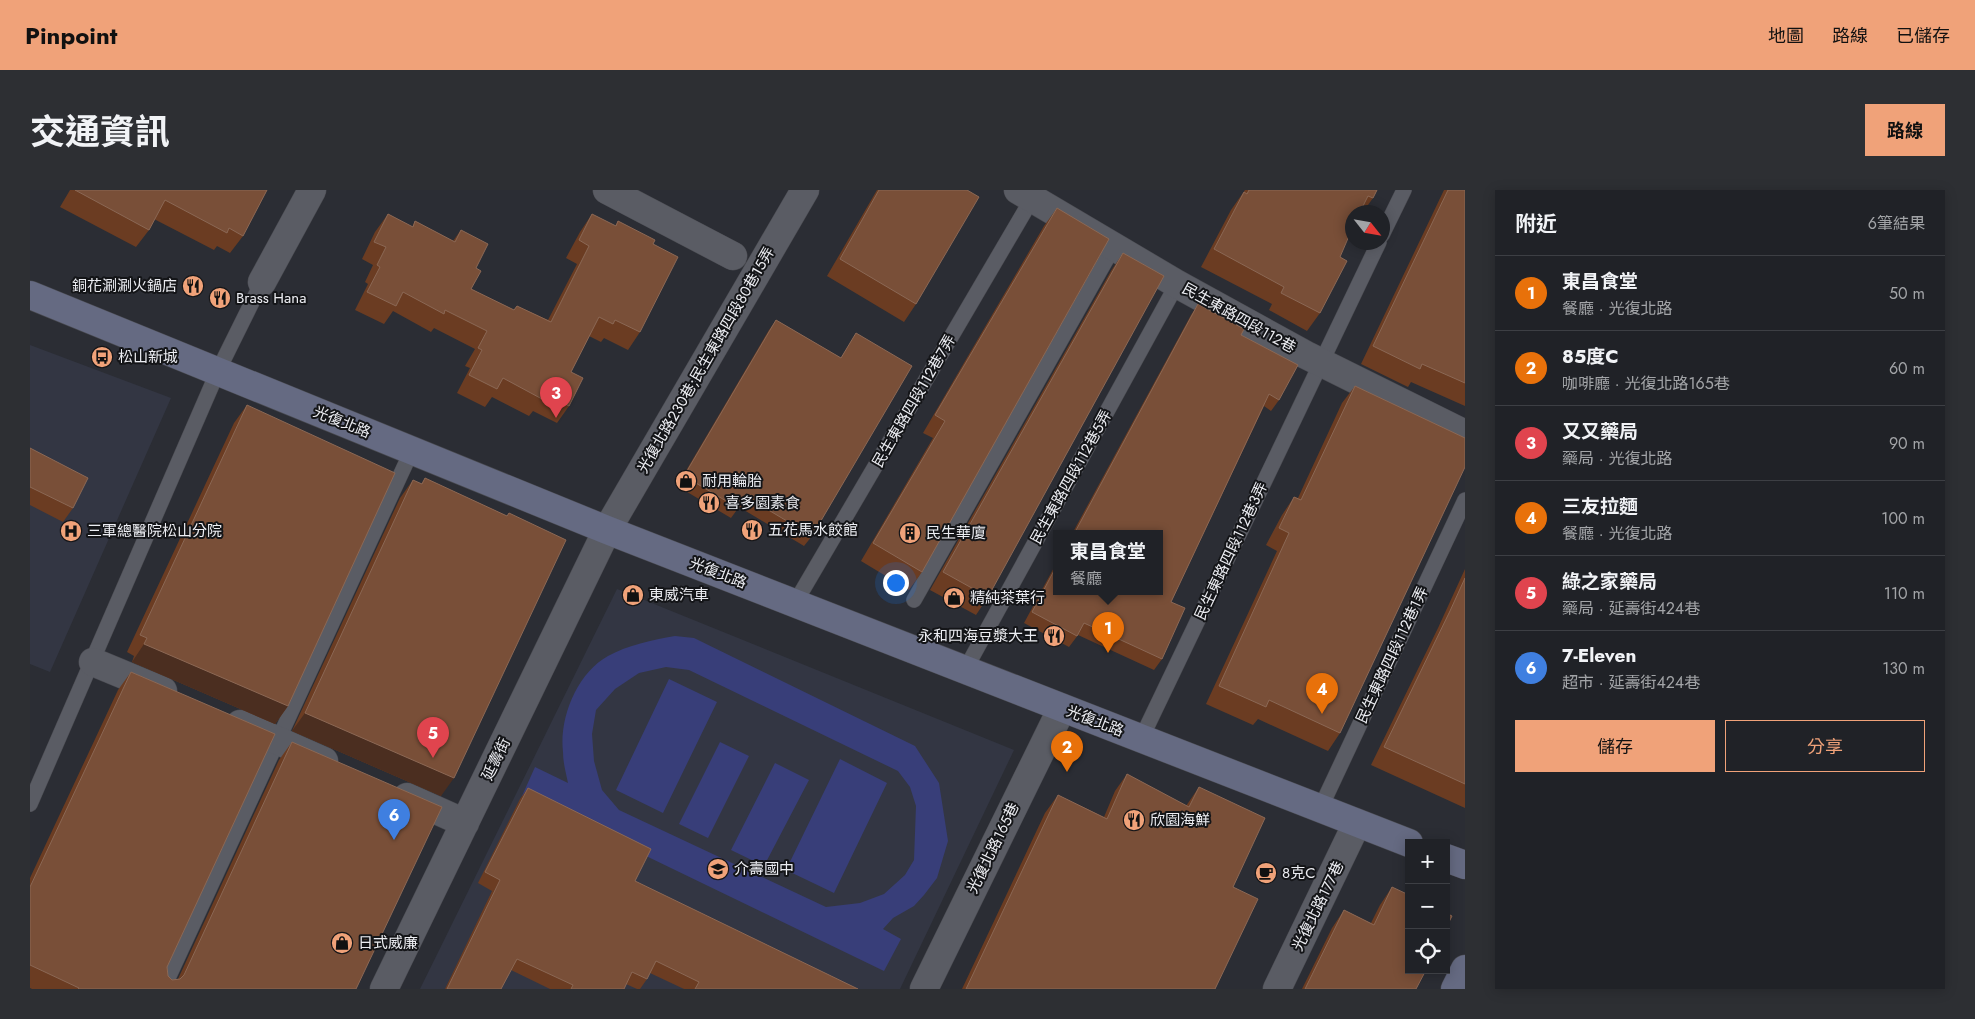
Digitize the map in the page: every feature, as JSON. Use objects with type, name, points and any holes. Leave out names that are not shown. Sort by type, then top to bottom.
[{"type":"street","points":[[262,282],[312,190]]},
{"type":"street","points":[[607,190],[734,256]]},
{"type":"street","name":"光復北路230巷;民生東路四段80巷15弄","points":[[607,530],[805,190]]},
{"type":"street","name":"民生東路四段112巷","points":[[1029,193],[1177,284],[1320,362],[1465,434]]},
{"type":"street","name":"光復北路","points":[[30,295],[607,530],[1405,842]]},
{"type":"street","name":"延壽街","points":[[384,989],[607,530]]},
{"type":"street","points":[[93,662],[191,702]]},
{"type":"street","name":"光復北路165巷","points":[[924,989],[1062,708]]},
{"type":"street","points":[[217,714],[347,771]]},
{"type":"street","points":[[381,786],[465,823]]},
{"type":"street","name":"光復北路177巷","points":[[1277,989],[1357,823]]},
{"type":"street","points":[[1450,860],[1465,866]]},
{"type":"street","points":[[1455,989],[1465,969]]},
{"type":"lane","points":[[1390,219],[1404,190]]},
{"type":"lane","name":"民生東路四段112巷7弄","points":[[796,603],[1029,193]]},
{"type":"lane","points":[[914,600],[1114,246]]},
{"type":"lane","name":"民生東路四段112巷3弄","points":[[1141,739],[1375,250]]},
{"type":"lane","points":[[30,804],[218,371],[262,282]]},
{"type":"lane","name":"民生東路四段112巷5弄","points":[[965,670],[1177,284]]},
{"type":"lane","points":[[163,989],[412,450]]},
{"type":"lane","name":"民生東路四段112巷1弄","points":[[1320,809],[1465,500]]},
{"type":"shaded area","name":"三軍總醫院松山分院","points":[[30,345],[171,398],[50,672],[30,664]]},
{"type":"shaded area","name":"介壽國中","points":[[617,589],[1014,750],[900,989],[420,989]]},
{"type":"shaded area","points":[[675,636],[694,638],[915,746],[939,783],[948,841],[937,878],[914,906],[893,918],[883,929],[901,939],[884,971],[522,796],[535,767],[568,783],[563,756],[564,725],[572,698],[587,673],[616,652],[640,643]],"holes":[[[666,667],[689,670],[898,771],[910,787],[916,806],[914,860],[905,875],[884,894],[860,903],[826,907],[619,810],[602,790],[594,761],[592,734],[596,710],[615,689],[639,673]]]},
{"type":"shaded area","points":[[669,679],[717,702],[663,813],[616,790]]},
{"type":"shaded area","points":[[720,742],[749,756],[708,838],[679,824]]},
{"type":"shaded area","points":[[840,759],[887,783],[834,893],[786,870]]},
{"type":"shaded area","points":[[775,763],[809,780],[764,866],[731,850]]},
{"type":"building","points":[[75,190],[267,190],[243,236],[229,228],[227,233],[165,200],[149,230]]},
{"type":"building","points":[[879,190],[967,190],[979,197],[916,304],[840,259]]},
{"type":"building","points":[[1249,190],[1377,190],[1373,198],[1368,196],[1364,205],[1345,205],[1345,245],[1340,257],[1347,261],[1320,313],[1281,293],[1284,287],[1214,249],[1244,192],[1247,194]]},
{"type":"building","points":[[1448,190],[1465,190],[1465,383],[1422,364],[1420,369],[1373,346]]},
{"type":"building","points":[[1057,208],[1109,239],[922,572],[873,543],[945,421],[935,415]]},
{"type":"building","points":[[388,214],[413,227],[415,221],[455,242],[461,230],[488,244],[476,268],[481,271],[471,289],[514,310],[517,306],[551,322],[589,246],[579,240],[592,214],[616,226],[618,221],[655,240],[653,244],[678,257],[640,332],[615,320],[613,324],[599,317],[571,372],[583,378],[569,406],[545,393],[542,399],[503,378],[497,389],[469,375],[482,350],[478,348],[487,331],[445,310],[444,314],[403,292],[396,306],[367,292],[380,267],[377,265],[386,247],[374,242]]},
{"type":"building","points":[[1123,253],[1164,276],[988,597],[943,572]]},
{"type":"building","points":[[1198,304],[1244,329],[1241,335],[1298,365],[1279,400],[1269,394],[1171,602],[1185,608],[1162,659],[1084,623],[1077,636],[1032,612],[1053,573],[1053,595],[1163,595],[1163,530],[1076,530]]},
{"type":"building","points":[[776,320],[841,358],[856,333],[912,366],[812,536],[745,496],[738,508],[684,476]]},
{"type":"building","points":[[1355,386],[1465,438],[1465,467],[1340,733],[1269,700],[1266,707],[1219,686],[1289,533],[1279,528],[1294,497],[1301,500]]},
{"type":"building","points":[[247,405],[395,473],[288,706],[144,644],[147,638],[140,635]]},
{"type":"building","points":[[30,448],[88,478],[73,508],[30,487]]},
{"type":"building","points":[[425,478],[507,516],[509,513],[566,540],[454,778],[305,713],[413,480],[422,484]]},
{"type":"building","points":[[1465,578],[1465,784],[1384,747]]},
{"type":"building","points":[[131,672],[275,734],[167,967],[168,976],[172,980],[180,979],[184,975],[292,742],[442,807],[356,989],[78,989],[30,965],[30,887]]},
{"type":"building","points":[[1127,774],[1189,807],[1199,787],[1265,818],[1233,887],[1258,899],[1215,989],[966,989],[1058,795],[1107,819]]},
{"type":"building","points":[[528,788],[651,849],[635,881],[858,989],[695,989],[699,982],[656,961],[647,979],[632,972],[624,989],[571,989],[573,985],[517,959],[501,989],[447,989],[500,880],[485,872]]},
{"type":"building","points":[[1392,887],[1405,893],[1405,974],[1424,974],[1416,989],[1305,989],[1344,910],[1374,925]]},
{"type":"place","name":"銅花涮涮火鍋店","points":[[193,286]]},
{"type":"place","name":"Brass Hana","points":[[220,298]]},
{"type":"place","name":"松山新城","points":[[102,357]]},
{"type":"place","name":"又又藥局","points":[[556,418]]},
{"type":"place","name":"耐用輪胎","points":[[686,481]]},
{"type":"place","name":"喜多園素食","points":[[709,503]]},
{"type":"place","name":"五花馬水餃館","points":[[752,530]]},
{"type":"place","name":"三軍總醫院松山分院","points":[[71,531]]},
{"type":"place","name":"民生華廈","points":[[910,533]]},
{"type":"place","name":"東威汽車","points":[[633,595]]},
{"type":"place","name":"精純茶葉行","points":[[954,598]]},
{"type":"place","name":"永和四海豆漿大王","points":[[1054,636]]},
{"type":"place","name":"東昌食堂","points":[[1108,653]]},
{"type":"place","name":"三友拉麵","points":[[1322,714]]},
{"type":"place","name":"綠之家藥局","points":[[433,758]]},
{"type":"place","name":"85度C","points":[[1067,772]]},
{"type":"place","name":"欣園海鮮","points":[[1134,820]]},
{"type":"place","name":"7-Eleven","points":[[394,840]]},
{"type":"place","name":"介壽國中","points":[[718,869]]},
{"type":"place","name":"8克C","points":[[1266,873]]},
{"type":"place","name":"日式威廉","points":[[342,943]]}]
